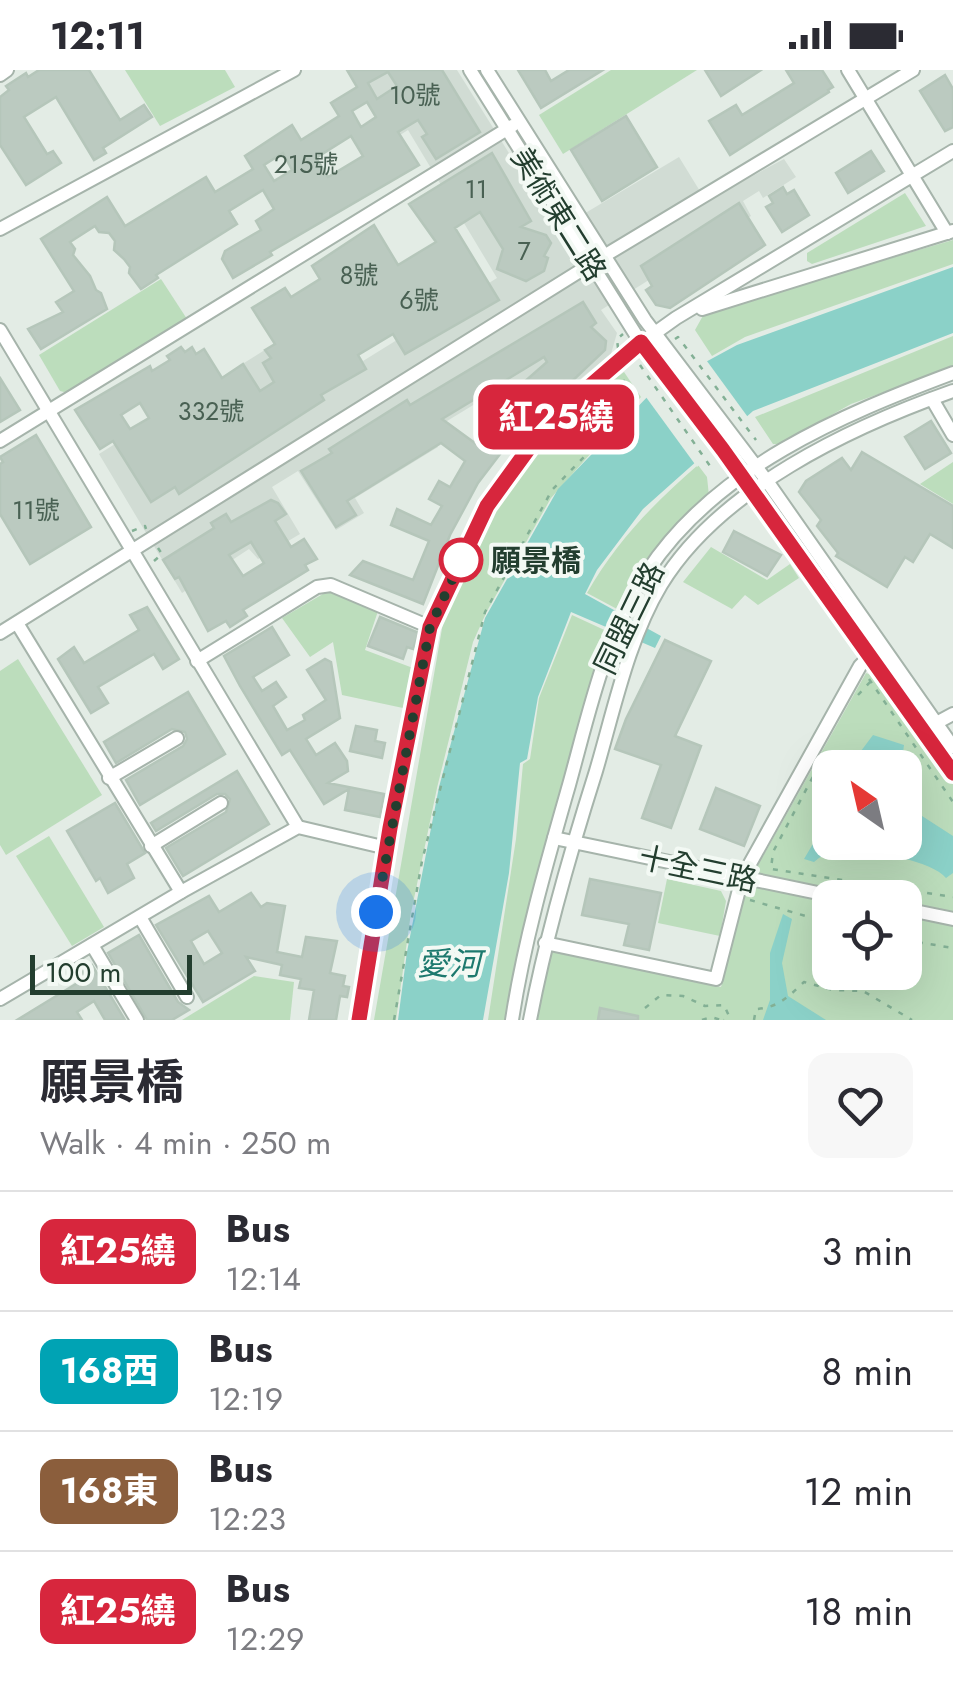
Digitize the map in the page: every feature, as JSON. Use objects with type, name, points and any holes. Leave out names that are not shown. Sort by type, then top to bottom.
[{"type":"street","points":[[0,74],[8,70]]},
{"type":"street","points":[[0,230],[294,70]]},
{"type":"street","name":"美術東二路","points":[[470,70],[604,256],[664,347],[757,468]]},
{"type":"street","name":"美術東二路","points":[[487,70],[512,126],[590,266],[641,342],[645,361],[723,450],[742,478]]},
{"type":"street","points":[[680,316],[950,232],[848,70]]},
{"type":"street","points":[[0,633],[604,256],[914,70]]},
{"type":"street","points":[[0,442],[512,126]]},
{"type":"street","points":[[359,1020],[387,848],[430,627],[487,506],[560,412],[641,342],[953,152]]},
{"type":"street","points":[[0,330],[298,827]]},
{"type":"street","name":"同盟三路","points":[[512,1020],[554,838],[600,675],[644,574],[680,531],[757,468],[840,418],[953,373]]},
{"type":"street","name":"同盟三路","points":[[530,1020],[545,943],[574,843],[650,606],[662,583],[695,542],[767,481],[856,430],[953,391]]},
{"type":"street","points":[[932,399],[953,435]]},
{"type":"street","points":[[757,468],[882,647],[953,773]]},
{"type":"street","points":[[742,478],[868,656],[930,727],[953,747]]},
{"type":"street","points":[[680,531],[695,542]]},
{"type":"street","points":[[197,661],[317,587],[331,586],[430,627]]},
{"type":"street","points":[[17,623],[181,892]]},
{"type":"street","points":[[545,943],[716,979],[742,878],[868,656],[882,647]]},
{"type":"street","points":[[930,727],[953,714]]},
{"type":"street","points":[[109,778],[177,738]]},
{"type":"street","points":[[151,846],[221,803]]},
{"type":"street","points":[[0,999],[298,827],[387,848]]},
{"type":"street","name":"十全三路","points":[[554,838],[812,892]]},
{"type":"street","points":[[922,913],[953,918]]},
{"type":"street","points":[[140,917],[187,996]]},
{"type":"street","points":[[92,944],[137,1020]]},
{"type":"path","points":[[678,337],[756,440]]},
{"type":"path","points":[[645,361],[710,466]]},
{"type":"path","points":[[394,1020],[422,861],[485,612],[552,490],[638,401],[618,373]]},
{"type":"path","points":[[853,702],[870,680],[953,802]]},
{"type":"path","points":[[831,743],[774,852],[771,869],[953,897]]},
{"type":"path","points":[[743,898],[812,918]]},
{"type":"path","points":[[922,943],[953,948]]},
{"type":"path","points":[[754,1020],[756,1009],[784,1001],[804,982],[833,990],[863,991],[912,1020]]},
{"type":"path","points":[[645,1008],[661,995],[683,996],[699,1004],[724,1006],[728,1016],[723,1020],[702,1020]]},
{"type":"shaded area","points":[[347,70],[457,70],[557,230],[679,157],[706,201],[784,159],[796,177],[763,198],[759,191],[743,201],[751,216],[601,310],[617,333],[611,354],[563,393],[531,430],[493,393],[429,432],[438,447],[355,498],[364,513],[336,530],[298,471],[272,487],[300,534],[258,559],[249,549],[182,593],[99,454],[330,309],[363,361],[497,278],[408,130],[389,142]]},
{"type":"green space","points":[[125,70],[225,70],[235,87],[160,126]]},
{"type":"green space","points":[[611,70],[697,70],[563,154],[539,115]]},
{"type":"green space","points":[[905,193],[926,226],[812,264],[807,261],[807,253]]},
{"type":"green space","points":[[953,240],[953,264],[745,337],[712,356],[695,330],[705,312]]},
{"type":"green space","points":[[161,279],[187,319],[68,393],[60,391],[39,355]]},
{"type":"green space","points":[[953,336],[953,367],[851,404],[780,444],[773,444],[755,417]]},
{"type":"green space","points":[[624,372],[641,397],[551,498],[473,642],[411,913],[396,1020],[374,1020],[444,617],[475,545],[506,493],[578,406]]},
{"type":"green space","points":[[953,462],[953,504],[920,484]]},
{"type":"green space","points":[[698,465],[707,477],[709,496],[644,562],[617,609],[587,593],[637,524]]},
{"type":"green space","points":[[711,547],[767,580],[790,564],[799,578],[758,605],[745,595],[732,609],[683,582]]},
{"type":"green space","points":[[328,591],[378,611],[365,650],[413,668],[403,708],[342,695],[333,642],[310,657],[282,618]]},
{"type":"green space","points":[[572,615],[613,634],[508,1020],[488,1020],[516,839],[523,764],[530,759],[539,698]]},
{"type":"green space","points":[[18,659],[102,795],[6,855],[0,845],[0,671]]},
{"type":"green space","points":[[866,673],[874,676],[953,783],[953,1020],[536,1020],[548,951],[721,987],[749,881],[812,769],[812,860],[922,860],[922,750],[823,750]]},
{"type":"green space","points":[[49,836],[104,927],[72,946],[16,856]]},
{"type":"green space","points":[[667,879],[721,891],[726,901],[720,936],[658,923]]},
{"type":"green space","points":[[254,976],[294,982],[290,1020],[182,1020]]},
{"type":"water","name":"愛河","points":[[953,267],[953,333],[753,411],[643,509],[597,570],[585,594],[661,636],[655,648],[571,612],[538,697],[527,759],[520,763],[509,873],[483,1020],[398,1020],[439,787],[485,618],[558,489],[654,390],[737,345]]},
{"type":"water","points":[[873,735],[904,745],[903,750],[862,750]]},
{"type":"water","points":[[922,816],[953,836],[953,873],[946,878],[910,860],[922,860]]},
{"type":"water","points":[[812,845],[812,860],[817,860],[814,862],[804,859]]},
{"type":"water","points":[[783,914],[792,919],[782,963],[788,996],[826,1020],[763,1020],[770,1000],[770,953]]},
{"type":"pier","points":[[704,357],[750,420],[697,467],[643,393]]},
{"type":"building","points":[[39,70],[89,70],[120,120],[144,105],[152,117],[103,148],[106,153],[94,160],[56,97],[24,117],[47,154],[53,151],[61,163],[26,185],[0,145],[0,97],[9,90],[6,86]]},
{"type":"building","points":[[347,70],[442,70],[480,132],[436,159],[422,137],[427,134],[418,120],[398,132],[419,165],[270,252],[272,255],[233,278],[222,259],[225,251],[261,230],[256,221],[274,209],[263,190],[229,211],[237,224],[156,275],[158,278],[141,289],[129,273],[130,267],[114,250],[115,241],[95,226],[70,242],[75,249],[73,255],[101,293],[107,309],[41,349],[28,329],[63,312],[56,302],[74,291],[41,239],[107,197],[125,226],[206,177],[215,192],[253,169],[245,156],[292,125],[301,140],[339,116],[331,103],[357,87]],"holes":[[[388,72],[397,86],[377,99],[368,83]],[[367,102],[376,117],[361,127],[352,111]],[[351,136],[363,156],[328,177],[316,158]],[[283,153],[292,170],[274,181],[264,165]]]},
{"type":"building","points":[[518,70],[545,70],[551,81],[569,70],[603,70],[541,108]]},
{"type":"building","points":[[705,70],[761,70],[721,96]]},
{"type":"building","points":[[786,70],[822,70],[833,87],[730,155],[709,121],[736,105],[742,115],[794,83]]},
{"type":"building","points":[[945,75],[953,89],[953,127],[945,131],[920,91]]},
{"type":"building","points":[[626,116],[657,167],[602,201],[571,150]]},
{"type":"building","points":[[871,151],[884,171],[848,193],[836,173]]},
{"type":"building","points":[[492,153],[531,221],[521,227],[546,235],[551,243],[544,256],[548,258],[544,271],[526,281],[497,269],[503,249],[480,212],[455,228],[499,300],[405,354],[393,334],[358,355],[366,369],[321,395],[324,400],[179,494],[175,487],[151,502],[113,441],[100,449],[75,410],[150,366],[152,371],[170,360],[167,356],[181,347],[185,352],[192,347],[196,354],[204,349],[222,378],[243,364],[260,391],[274,382],[263,363],[271,358],[265,350],[275,344],[252,308],[285,288],[291,297],[320,279],[312,266],[374,225],[398,265],[436,242],[409,204]],"holes":[[[140,403],[149,418],[130,429],[121,415]]]},
{"type":"building","points":[[783,187],[787,194],[794,190],[809,215],[782,232],[766,207],[773,203],[769,196]]},
{"type":"building","points":[[739,203],[765,245],[670,308],[656,305],[646,290],[652,286],[641,266]]},
{"type":"building","points":[[583,302],[596,323],[591,327],[606,341],[605,350],[568,385],[564,381],[538,408],[541,412],[530,424],[526,420],[478,483],[450,535],[423,604],[350,575],[363,561],[413,580],[429,541],[391,525],[397,509],[431,525],[442,506],[429,499],[439,481],[450,487],[465,461],[441,443],[347,501],[356,515],[336,527],[301,471],[407,400],[410,405]],"holes":[[[544,357],[547,362],[506,398],[511,404],[501,418],[494,414],[488,422],[494,427],[479,446],[442,419]]]},
{"type":"building","points":[[0,378],[20,410],[0,422]]},
{"type":"building","points":[[931,421],[951,453],[925,469],[905,437]]},
{"type":"building","points":[[36,435],[91,527],[30,564],[0,514],[0,457]]},
{"type":"building","points":[[862,452],[953,506],[953,548],[930,534],[913,562],[905,557],[887,587],[836,556],[838,553],[817,526],[821,520],[799,492],[806,481],[842,458],[851,470]]},
{"type":"building","points":[[271,500],[278,503],[286,514],[275,521],[291,547],[304,539],[317,559],[305,565],[308,570],[243,610],[247,616],[230,627],[226,621],[208,631],[179,577],[175,579],[163,560],[214,528],[211,523],[226,514],[231,522]],"holes":[[[251,542],[264,563],[243,576],[229,555]]]},
{"type":"building","points":[[734,531],[781,555],[767,576],[723,552]]},
{"type":"building","points":[[147,607],[179,659],[163,669],[154,654],[98,687],[108,703],[91,713],[58,659],[74,647],[84,663],[139,630],[130,615]]},
{"type":"building","points":[[380,617],[419,633],[413,649],[407,647],[403,659],[368,646]]},
{"type":"building","points":[[272,627],[289,655],[253,677],[262,691],[276,682],[286,697],[273,706],[287,730],[305,720],[303,715],[326,700],[307,670],[325,659],[331,662],[340,718],[306,739],[316,755],[335,743],[347,761],[348,771],[328,783],[384,794],[380,817],[345,810],[349,789],[324,804],[290,750],[282,755],[240,686],[224,656]]},
{"type":"building","points":[[665,640],[711,661],[675,736],[701,746],[671,828],[642,818],[661,765],[615,749]]},
{"type":"building","points":[[188,692],[225,754],[140,805],[126,780],[183,746],[185,732],[172,729],[116,763],[104,742]]},
{"type":"building","points":[[356,726],[377,730],[375,741],[385,743],[382,758],[350,751]]},
{"type":"building","points":[[237,771],[269,824],[183,876],[166,848],[226,812],[230,799],[217,794],[156,831],[151,823]]},
{"type":"building","points":[[716,788],[760,806],[744,846],[700,829]]},
{"type":"building","points":[[115,803],[145,853],[127,864],[134,878],[108,893],[100,878],[96,881],[67,831]]},
{"type":"building","points":[[590,879],[661,893],[649,950],[624,945],[629,924],[582,915]]},
{"type":"building","points":[[251,893],[261,907],[267,903],[285,906],[277,952],[302,957],[306,937],[337,941],[330,973],[345,976],[343,986],[349,987],[347,997],[340,996],[336,1020],[309,1020],[314,990],[299,988],[301,979],[280,975],[282,965],[246,957],[255,971],[203,1002],[156,925],[209,896],[219,912]],"holes":[[[208,931],[222,953],[204,964],[191,941]]]},
{"type":"building","points":[[139,935],[178,1002],[189,1010],[172,1020],[147,1020],[108,953]]},
{"type":"building","points":[[92,965],[125,1020],[105,1020],[94,1001],[77,1012],[82,1020],[17,1020],[79,982],[74,975]]},
{"type":"building","points":[[600,1008],[638,1016],[638,1020],[598,1020]]},
{"type":"bus line","name":"紅25繞","points":[[359,1020],[390,828],[430,627],[487,506],[532,444],[560,412],[641,342],[723,450],[953,773]]},
{"type":"place","name":"願景橋","points":[[461,560]]},
{"type":"route","points":[[376,912],[430,627],[470,542],[461,560]]}]
